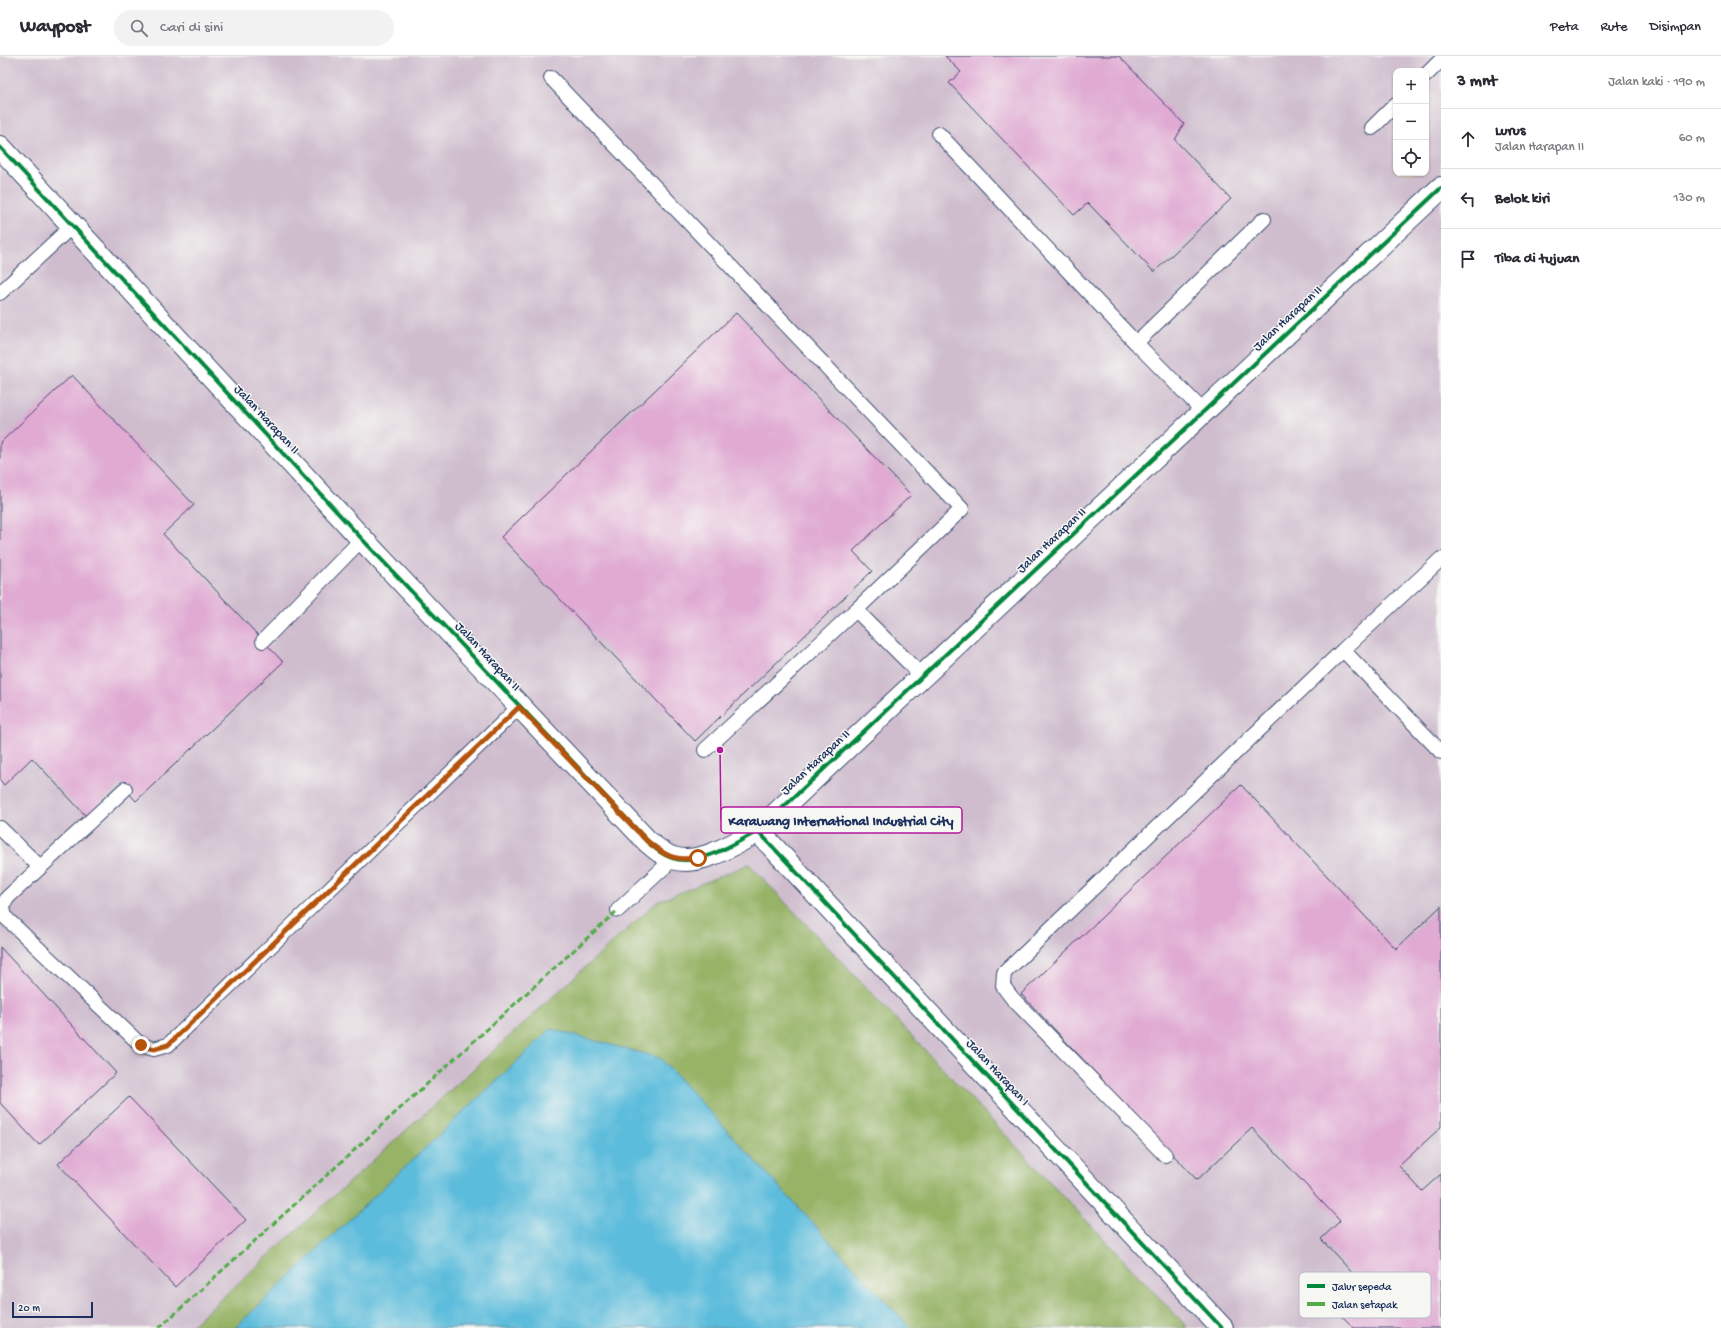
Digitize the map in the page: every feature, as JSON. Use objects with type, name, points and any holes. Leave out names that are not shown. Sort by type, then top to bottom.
[{"type":"street","name":"Jalan Harapan II","points":[[0,147],[362,539],[647,841],[660,852],[674,858],[686,860],[719,852],[758,831],[1441,188]]},
{"type":"street","name":"Jalan Harapan I","points":[[758,831],[1222,1328]]},
{"type":"lane","points":[[1429,71],[1441,60]]},
{"type":"lane","points":[[551,78],[962,509],[705,750]]},
{"type":"lane","points":[[1372,128],[1393,107]]},
{"type":"lane","points":[[939,134],[1136,343],[1204,412]]},
{"type":"lane","points":[[1136,343],[1264,219]]},
{"type":"lane","points":[[0,293],[73,225]]},
{"type":"lane","points":[[263,641],[362,539]]},
{"type":"lane","points":[[1165,1155],[1012,998],[1003,986],[1004,973],[1343,650],[1441,559]]},
{"type":"lane","points":[[856,610],[922,676]]},
{"type":"lane","points":[[1343,650],[1441,752]]},
{"type":"lane","points":[[125,789],[8,897],[1,909],[5,916],[141,1045],[154,1049],[168,1045],[519,707]]},
{"type":"lane","points":[[0,828],[40,868]]},
{"type":"lane","points":[[618,910],[674,858]]},
{"type":"shaded area","points":[[0,56],[1441,56],[1441,1328],[0,1328]]},
{"type":"green space","points":[[749,864],[1188,1328],[189,1328],[657,902]]},
{"type":"water","points":[[551,1029],[660,1058],[910,1328],[235,1328]]},
{"type":"building","points":[[945,56],[1119,56],[1184,124],[1175,140],[1231,199],[1154,272],[1088,203],[1074,215],[949,83],[961,72]]},
{"type":"building","points":[[736,313],[911,495],[853,551],[872,571],[695,741],[501,537]]},
{"type":"building","points":[[72,375],[194,505],[163,534],[283,662],[136,801],[120,783],[86,816],[32,758],[4,785],[0,780],[0,443]]},
{"type":"building","points":[[1241,785],[1396,949],[1441,906],[1441,1127],[1399,1166],[1422,1191],[1441,1174],[1441,1328],[1354,1328],[1344,1318],[1431,1318],[1431,1272],[1351,1272],[1321,1239],[1340,1221],[1252,1128],[1197,1180],[1021,994]]},
{"type":"building","points":[[0,947],[116,1073],[39,1145],[0,1103]]},
{"type":"building","points":[[129,1097],[246,1220],[175,1287],[58,1164]]},
{"type":"marked path","points":[[159,1328],[618,910]]},
{"type":"cycle path","points":[[0,147],[362,539],[647,841],[666,855],[683,860],[706,857],[758,831],[1441,188]]},
{"type":"cycle path","points":[[758,831],[1222,1328]]},
{"type":"place","name":"Karawang International Industrial City","points":[[720,750]]},
{"type":"route","points":[[141,1045],[154,1049],[168,1045],[519,707],[647,841],[660,852],[674,858],[686,860],[698,858]]}]
